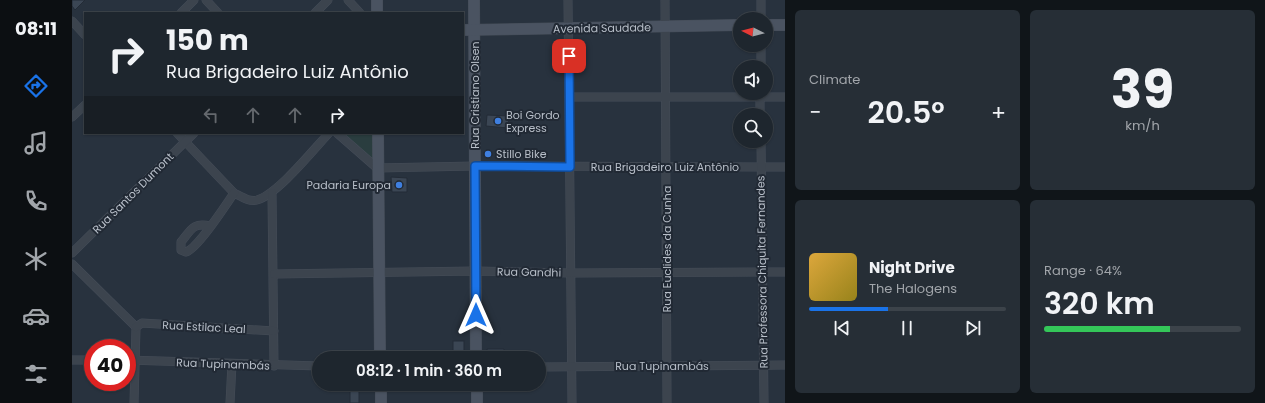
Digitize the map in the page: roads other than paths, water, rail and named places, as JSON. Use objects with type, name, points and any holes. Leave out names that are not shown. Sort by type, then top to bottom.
[{"type":"street","points":[[182,12],[194,0]]},
{"type":"street","points":[[206,0],[217,12]]},
{"type":"street","points":[[316,12],[328,0]]},
{"type":"street","points":[[348,0],[359,12]]},
{"type":"street","points":[[377,0],[377,12]]},
{"type":"street","name":"Rua Cristiano Olsen","points":[[474,0],[476,351]]},
{"type":"street","points":[[568,0],[572,403]]},
{"type":"street","name":"Rua Euclides da Cunha","points":[[665,0],[667,403]]},
{"type":"street","points":[[761,0],[761,12]]},
{"type":"street","points":[[72,21],[84,34]]},
{"type":"street","name":"Avenida Saudade","points":[[464,30],[733,25]]},
{"type":"street","points":[[773,25],[785,25]]},
{"type":"street","points":[[569,98],[666,98],[733,96]]},
{"type":"street","points":[[773,96],[785,97]]},
{"type":"street","points":[[72,117],[84,106]]},
{"type":"street","points":[[179,134],[234,193],[246,200],[257,200],[272,193],[328,134]]},
{"type":"street","name":"Rua Santos Dumont","points":[[72,253],[193,134]]},
{"type":"street","points":[[338,134],[377,168]]},
{"type":"street","points":[[378,134],[377,168],[380,351]]},
{"type":"street","name":"Rua Professora Chiquita Fernandes","points":[[760,148],[764,403]]},
{"type":"street","name":"Rua Brigadeiro Luiz Antônio","points":[[377,168],[475,166],[785,167]]},
{"type":"street","points":[[210,226],[234,193]]},
{"type":"street","points":[[272,193],[274,366]]},
{"type":"street","points":[[72,264],[136,327],[134,339]]},
{"type":"street","name":"Rua Gandhi","points":[[274,274],[476,271],[571,273],[785,272]]},
{"type":"street","name":"Rua Estilac Leal","points":[[136,327],[142,323],[274,331]]},
{"type":"street","points":[[72,360],[84,360]]},
{"type":"street","name":"Rua Tupinambás","points":[[136,361],[312,366]]},
{"type":"street","points":[[230,403],[232,364]]},
{"type":"street","name":"Rua Tupinambás","points":[[546,367],[785,365]]},
{"type":"street","points":[[133,391],[134,403]]},
{"type":"street","points":[[381,391],[381,403]]},
{"type":"street","points":[[477,391],[477,403]]},
{"type":"place","name":"Boi Gordo Express","points":[[498,121]]},
{"type":"place","name":"Stillo Bike","points":[[488,154]]},
{"type":"place","name":"Padaria Europa","points":[[399,185]]}]
